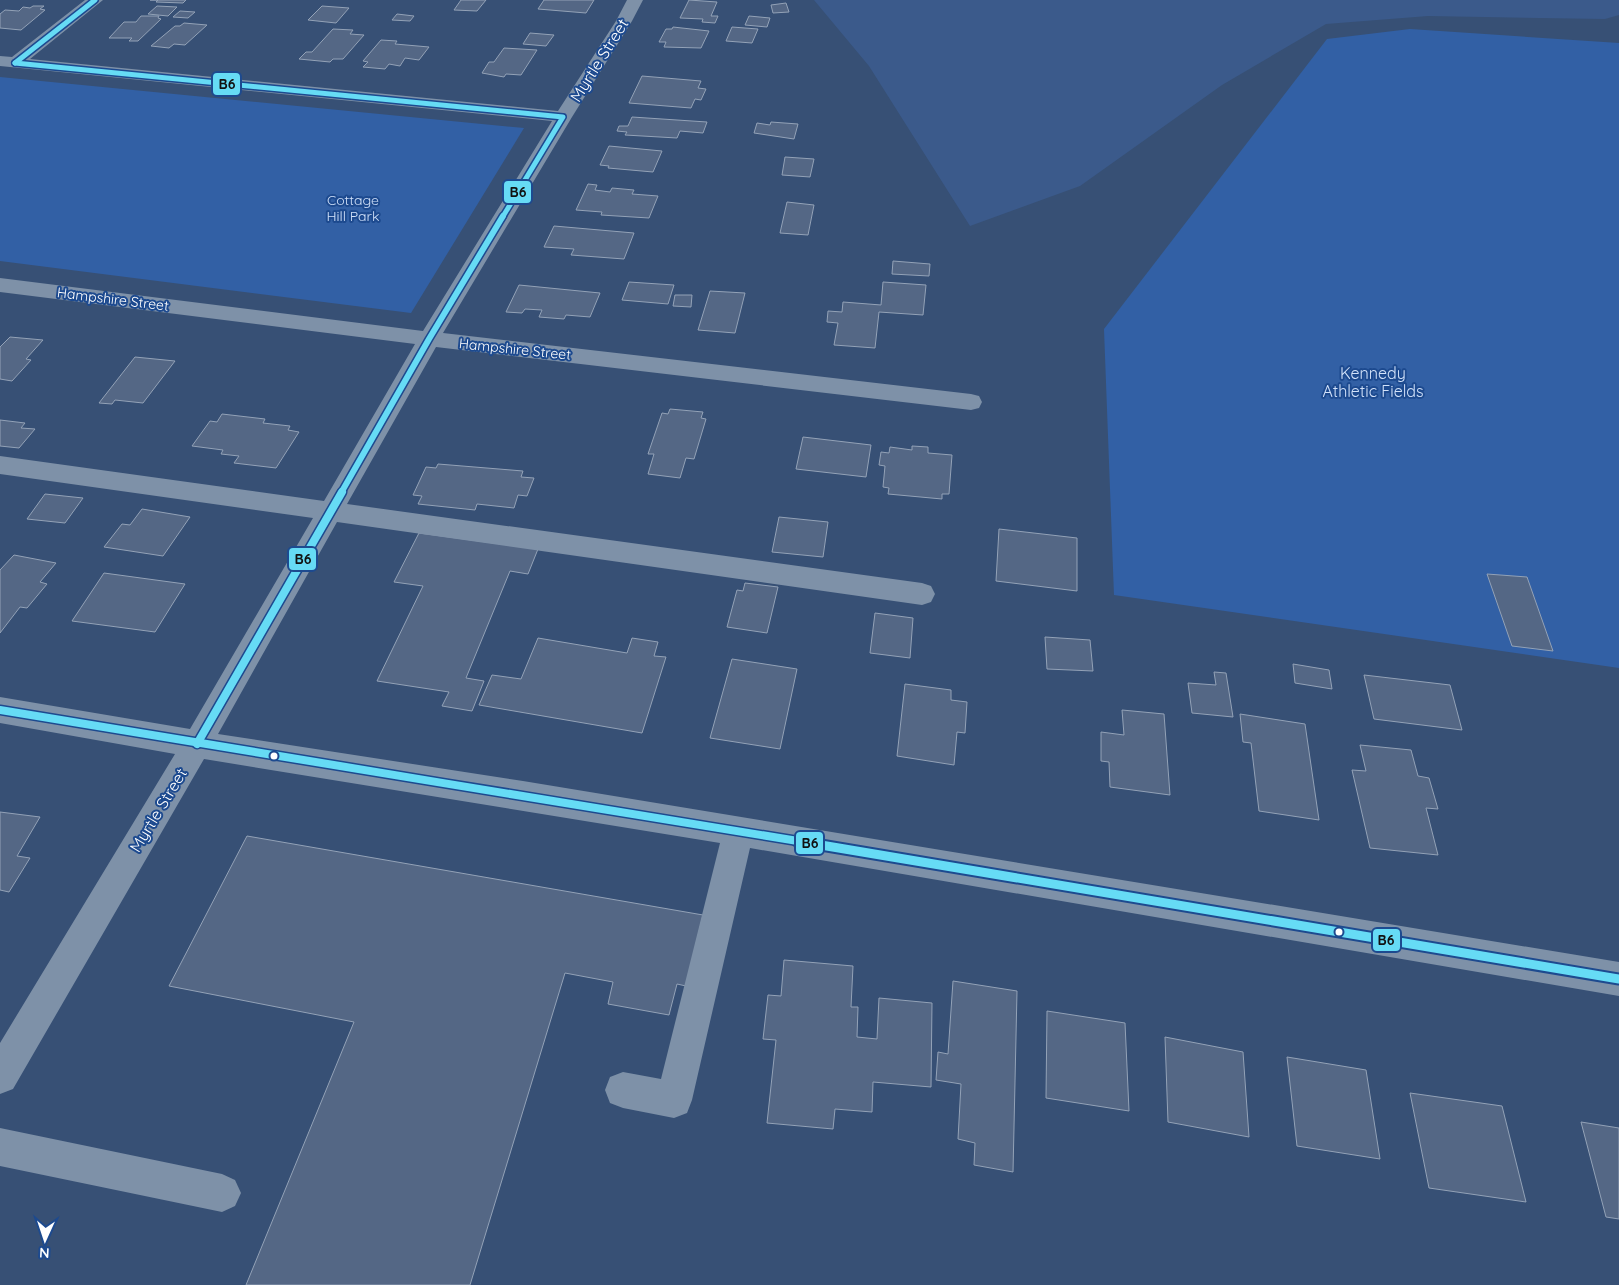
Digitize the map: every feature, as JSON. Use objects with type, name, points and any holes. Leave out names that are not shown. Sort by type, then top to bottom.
[{"type":"street","points":[[8,62],[95,0]]},
{"type":"street","name":"Myrtle Street","points":[[0,1076],[197,744],[429,339],[563,117],[624,21],[635,0]]},
{"type":"street","points":[[8,62],[563,117]]},
{"type":"street","name":"Hampshire Street","points":[[0,285],[429,339],[971,402]]},
{"type":"street","points":[[0,465],[922,594]]},
{"type":"street","points":[[0,710],[197,744],[738,830],[1619,979]]},
{"type":"street","points":[[623,1090],[674,1100],[738,830]]},
{"type":"street","points":[[0,1147],[222,1193]]},
{"type":"green space","name":"Kennedy Athletic Fields","points":[[1410,29],[1619,43],[1619,668],[1114,595],[1104,329],[1327,39]]},
{"type":"green space","name":"Cottage Hill Park","points":[[0,77],[524,128],[411,313],[0,261]]},
{"type":"shaded area","points":[[814,0],[1619,0],[1619,15],[1605,19],[1428,16],[1326,24],[1222,85],[1080,186],[970,226],[869,66]]},
{"type":"building","points":[[158,0],[186,0],[183,3],[156,2]]},
{"type":"building","points":[[461,0],[486,0],[477,11],[454,10]]},
{"type":"building","points":[[544,0],[594,0],[586,13],[538,9]]},
{"type":"building","points":[[689,0],[717,2],[711,16],[718,16],[715,23],[702,22],[703,19],[680,18]]},
{"type":"building","points":[[786,3],[789,12],[773,13],[771,5]]},
{"type":"building","points":[[33,6],[44,6],[40,9],[45,10],[21,30],[0,28],[0,14],[5,10],[19,11],[23,7],[30,8]]},
{"type":"building","points":[[157,6],[177,7],[168,16],[148,14]]},
{"type":"building","points":[[322,6],[349,8],[336,23],[308,20]]},
{"type":"building","points":[[180,11],[195,12],[188,18],[173,17]]},
{"type":"building","points":[[397,14],[414,16],[410,21],[392,20]]},
{"type":"building","points":[[141,16],[159,16],[158,18],[161,19],[138,41],[129,41],[132,38],[109,38],[124,22],[136,22]]},
{"type":"building","points":[[749,16],[770,18],[767,27],[745,25]]},
{"type":"building","points":[[184,23],[207,25],[185,45],[174,44],[169,48],[151,46],[175,26],[180,26]]},
{"type":"building","points":[[673,27],[709,31],[701,48],[664,47],[666,42],[659,42],[666,29],[672,29]]},
{"type":"building","points":[[732,27],[758,29],[752,43],[726,41]]},
{"type":"building","points":[[333,29],[353,30],[350,34],[364,35],[343,59],[333,59],[330,62],[299,59],[306,52],[312,52]]},
{"type":"building","points":[[530,33],[554,35],[546,46],[523,44]]},
{"type":"building","points":[[381,40],[397,41],[395,44],[429,47],[419,60],[405,58],[400,66],[389,64],[385,69],[363,67],[368,62],[363,61]]},
{"type":"building","points":[[504,48],[537,50],[521,75],[506,74],[504,77],[482,73],[489,62],[494,62]]},
{"type":"building","points":[[642,76],[701,81],[698,88],[706,89],[701,100],[695,99],[691,108],[629,103]]},
{"type":"building","points":[[632,117],[707,122],[703,133],[680,131],[677,138],[625,135],[627,132],[617,131],[619,126],[628,126]]},
{"type":"building","points":[[771,122],[798,124],[794,139],[754,133],[757,123],[770,125]]},
{"type":"building","points":[[609,146],[662,151],[653,172],[608,168],[609,166],[600,165]]},
{"type":"building","points":[[785,157],[814,159],[810,177],[782,175]]},
{"type":"building","points":[[588,184],[597,185],[595,190],[610,192],[612,188],[634,190],[632,194],[658,196],[649,218],[601,215],[602,212],[576,210]]},
{"type":"building","points":[[787,202],[814,205],[808,235],[780,233]]},
{"type":"building","points":[[554,226],[634,233],[624,259],[571,255],[574,249],[544,247]]},
{"type":"building","points":[[893,261],[930,264],[929,276],[892,274]]},
{"type":"building","points":[[629,282],[674,285],[668,304],[622,300]]},
{"type":"building","points":[[883,282],[926,285],[923,315],[879,312],[875,348],[834,345],[838,323],[827,322],[828,311],[842,312],[843,302],[881,305]]},
{"type":"building","points":[[519,285],[600,293],[590,317],[566,315],[564,319],[539,317],[542,310],[525,309],[522,313],[506,312]]},
{"type":"building","points":[[710,291],[745,293],[735,333],[698,330]]},
{"type":"building","points":[[675,295],[692,295],[691,307],[673,306]]},
{"type":"building","points":[[10,337],[43,340],[26,359],[31,360],[12,381],[0,379],[0,347]]},
{"type":"building","points":[[135,357],[175,361],[143,403],[115,400],[112,404],[99,403]]},
{"type":"building","points":[[670,409],[703,412],[701,418],[706,419],[694,459],[686,458],[680,478],[648,474],[654,454],[648,454],[662,413],[668,414]]},
{"type":"building","points":[[222,414],[265,419],[263,423],[290,426],[288,430],[299,432],[276,468],[234,463],[239,456],[221,454],[223,450],[192,446],[210,421],[217,422]]},
{"type":"building","points":[[0,420],[25,423],[21,428],[35,429],[19,448],[0,446]]},
{"type":"building","points":[[803,437],[871,445],[866,477],[796,469]]},
{"type":"building","points":[[912,446],[928,447],[928,453],[952,455],[949,494],[942,494],[942,499],[888,494],[889,488],[883,487],[885,466],[879,465],[881,452],[889,453],[890,447],[912,450]]},
{"type":"building","points":[[438,464],[523,471],[521,477],[534,478],[527,496],[518,495],[514,508],[477,504],[475,510],[418,504],[422,496],[413,495],[426,467],[436,468]]},
{"type":"building","points":[[45,494],[83,498],[65,523],[27,519]]},
{"type":"building","points":[[142,509],[190,517],[163,556],[104,547],[122,524],[130,525]]},
{"type":"building","points":[[779,517],[828,522],[823,557],[772,552]]},
{"type":"building","points":[[999,529],[1077,538],[1077,591],[996,581]]},
{"type":"building","points":[[419,533],[538,549],[528,574],[510,571],[466,678],[484,681],[472,711],[442,706],[449,692],[377,681],[423,586],[394,582]]},
{"type":"building","points":[[14,555],[56,563],[40,582],[47,584],[27,608],[20,607],[0,633],[0,570]]},
{"type":"building","points":[[104,573],[185,584],[155,632],[72,621]]},
{"type":"building","points":[[1487,574],[1527,577],[1553,651],[1512,646]]},
{"type":"building","points":[[745,583],[778,587],[767,633],[727,627],[737,590],[743,591]]},
{"type":"building","points":[[875,613],[913,618],[910,658],[870,653]]},
{"type":"building","points":[[1045,637],[1090,640],[1093,671],[1047,669]]},
{"type":"building","points":[[538,638],[627,653],[632,638],[658,642],[654,656],[666,657],[642,733],[479,705],[492,675],[521,679]]},
{"type":"building","points":[[732,659],[797,669],[780,749],[710,738]]},
{"type":"building","points":[[1293,664],[1329,670],[1332,689],[1295,683]]},
{"type":"building","points":[[1214,672],[1226,673],[1233,717],[1192,713],[1188,683],[1216,685]]},
{"type":"building","points":[[1364,675],[1450,685],[1462,730],[1374,719]]},
{"type":"building","points":[[905,684],[951,690],[951,700],[967,702],[965,733],[957,732],[954,765],[897,756]]},
{"type":"building","points":[[1122,710],[1164,714],[1170,795],[1110,787],[1109,762],[1101,761],[1101,732],[1124,735]]},
{"type":"building","points":[[1240,714],[1305,724],[1319,820],[1259,811],[1251,743],[1243,742]]},
{"type":"building","points":[[1360,745],[1411,750],[1418,776],[1429,778],[1438,809],[1426,808],[1438,855],[1370,848],[1352,770],[1366,771]]},
{"type":"building","points":[[0,812],[40,817],[17,856],[30,858],[9,892],[0,890]]},
{"type":"building","points":[[247,836],[703,915],[686,986],[677,984],[669,1015],[608,1004],[613,982],[565,973],[470,1285],[246,1285],[354,1022],[169,986]]},
{"type":"building","points":[[784,960],[853,966],[851,1007],[858,1007],[857,1037],[877,1039],[879,998],[932,1003],[931,1087],[873,1082],[872,1112],[835,1109],[833,1129],[767,1123],[776,1040],[763,1039],[768,995],[781,996]]},
{"type":"building","points":[[953,981],[1017,991],[1013,1172],[974,1165],[975,1143],[958,1139],[961,1084],[936,1080],[938,1052],[948,1054]]},
{"type":"building","points":[[1047,1011],[1125,1023],[1129,1111],[1046,1098]]},
{"type":"building","points":[[1165,1037],[1243,1052],[1249,1137],[1168,1122]]},
{"type":"building","points":[[1287,1057],[1366,1070],[1380,1159],[1297,1146]]},
{"type":"building","points":[[1410,1093],[1502,1106],[1526,1202],[1429,1188]]},
{"type":"building","points":[[1581,1122],[1619,1128],[1619,1219],[1606,1217]]},
{"type":"transit line","name":"B6","points":[[15,63],[95,0]]},
{"type":"transit line","name":"B6","points":[[15,63],[563,117],[429,339],[197,744]]},
{"type":"transit line","name":"B6","points":[[0,710],[197,744],[523,795],[1619,979]]}]
